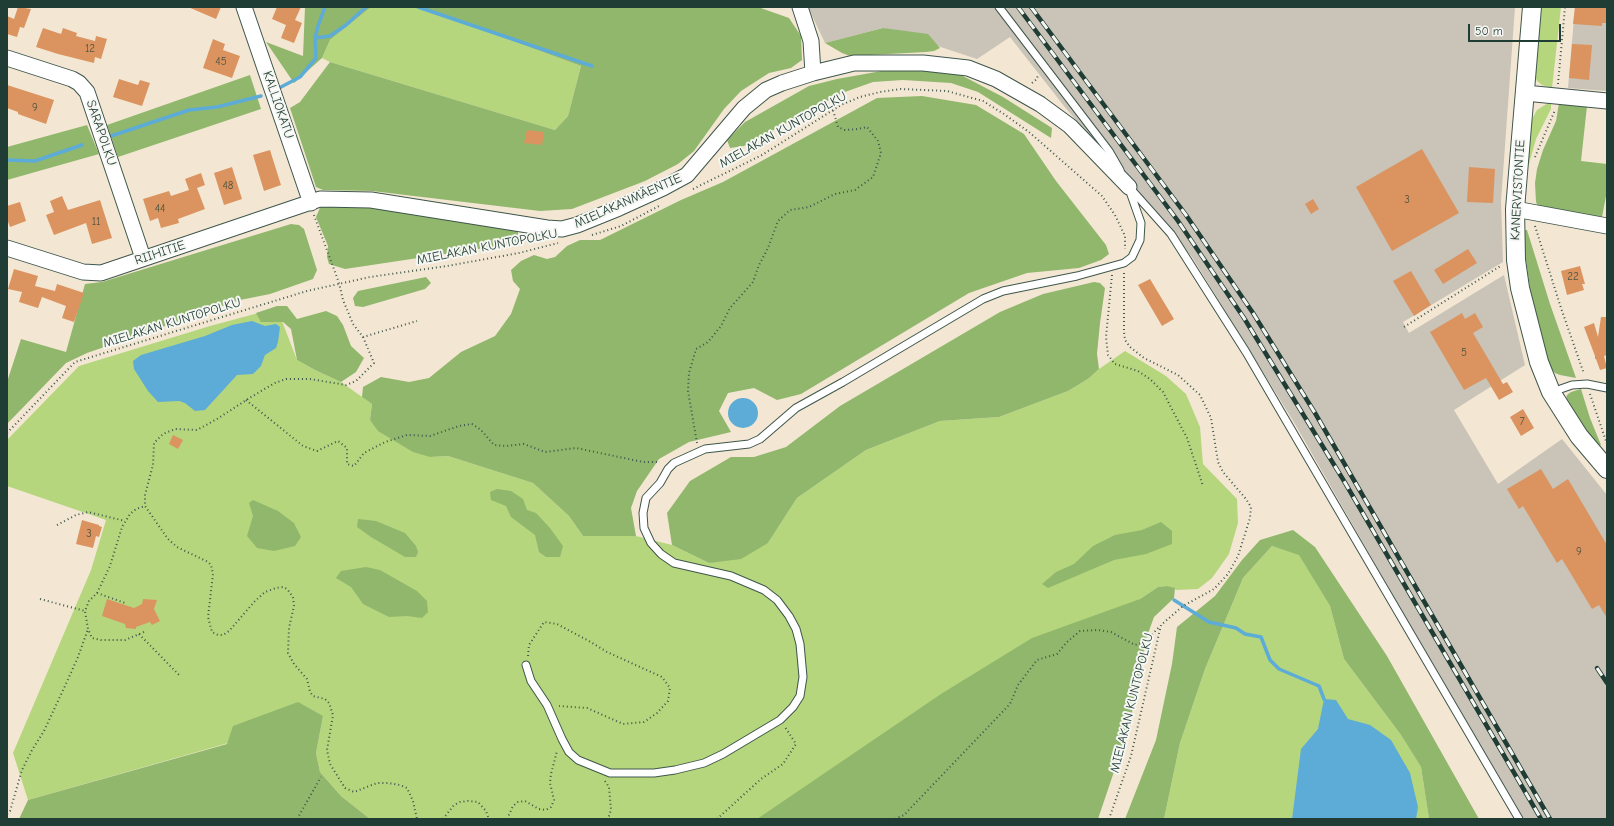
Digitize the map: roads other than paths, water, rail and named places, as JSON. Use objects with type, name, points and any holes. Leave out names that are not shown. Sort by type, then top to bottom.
[{"type":"street","name":"KALLIOKATU","points":[[244,7],[311,203]]},
{"type":"street","points":[[800,7],[811,41],[813,73]]},
{"type":"street","name":"KANERVISTONTIE","points":[[1532,7],[1524,94],[1523,210],[1516,260],[1522,295],[1535,347],[1552,392],[1579,436],[1607,469]]},
{"type":"street","name":"SARAPOLKU","points":[[7,58],[72,79],[79,83],[87,92],[143,258]]},
{"type":"street","name":"MIELAKANMÄENTIE","points":[[311,203],[320,199],[371,200],[547,228],[562,229],[577,225],[618,208],[663,188],[687,175],[744,108],[766,90],[813,73],[854,63],[923,63],[968,68],[996,79],[1023,93],[1070,126],[1129,187]]},
{"type":"street","points":[[1524,94],[1607,101]]},
{"type":"street","name":"RIIHITIE","points":[[7,248],[82,272],[101,272],[311,203]]},
{"type":"street","points":[[1523,210],[1607,226]]},
{"type":"lane","points":[[526,665],[531,681],[547,705],[569,752],[578,760],[610,773],[654,773],[704,763],[723,754],[780,720],[794,707],[800,696],[803,677],[800,644],[796,629],[789,616],[777,600],[764,590],[731,576],[674,563],[660,554],[650,543],[644,528],[643,513],[646,498],[660,483],[668,469],[674,463],[705,449],[749,444],[760,439],[796,408],[843,382],[983,299],[1003,291],[1077,276],[1124,263],[1132,257],[1140,240],[1141,223],[1129,187],[1109,151],[999,7]]},
{"type":"lane","points":[[1129,187],[1172,234],[1246,352],[1519,819]]},
{"type":"lane","points":[[1552,392],[1572,385],[1587,384],[1607,388]]},
{"type":"water","points":[[252,321],[265,326],[276,324],[280,327],[276,348],[265,355],[261,366],[253,374],[237,375],[205,410],[195,411],[185,403],[179,401],[158,402],[148,391],[134,369],[133,361],[141,355],[205,336],[232,325]]},
{"type":"water","points":[[743,398],[754,402],[758,413],[754,424],[743,428],[732,424],[728,413],[732,402]]},
{"type":"water","points":[[1324,699],[1336,700],[1348,719],[1370,725],[1391,740],[1410,773],[1418,807],[1416,819],[1292,819],[1301,749],[1318,729]]},
{"type":"waterway","points":[[281,87],[300,77],[316,58],[315,38],[325,7]]},
{"type":"waterway","points":[[315,38],[330,36],[346,25],[366,7]]},
{"type":"waterway","points":[[418,7],[592,66]]},
{"type":"waterway","points":[[108,137],[189,110],[217,107],[261,96]]},
{"type":"waterway","points":[[7,160],[35,161],[82,145]]},
{"type":"waterway","points":[[1174,600],[1209,622],[1236,628],[1245,634],[1261,637],[1270,660],[1279,669],[1319,686],[1324,699]]},
{"type":"railway","points":[[1018,7],[1178,221],[1244,318],[1344,481],[1541,819]]},
{"type":"railway","points":[[1031,7],[1186,215],[1253,313],[1315,413],[1550,819]]},
{"type":"railway","points":[[1597,668],[1607,683]]}]
